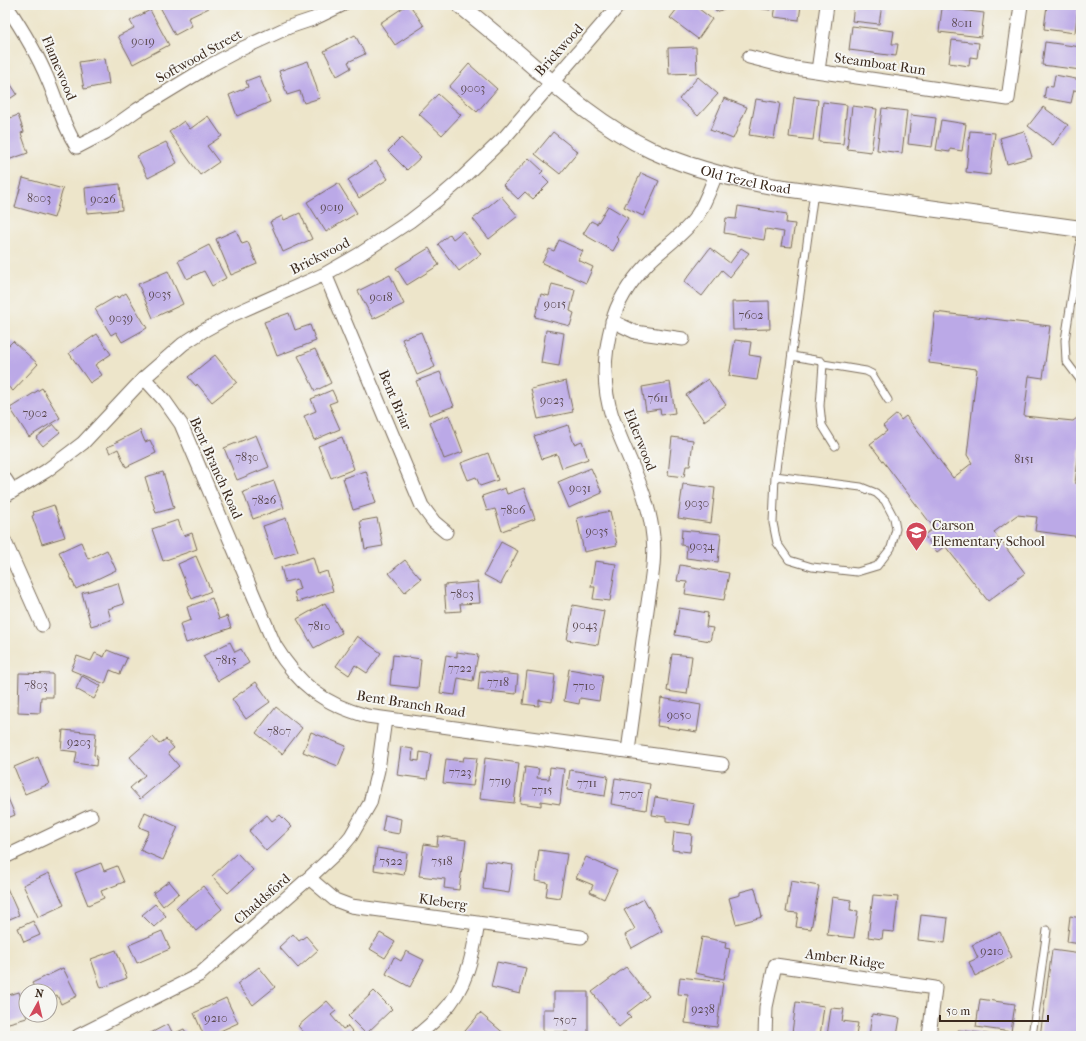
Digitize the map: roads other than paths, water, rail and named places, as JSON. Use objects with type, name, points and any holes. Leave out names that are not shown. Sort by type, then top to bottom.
[{"type":"street","name":"Flamewood","points":[[6,5],[27,36],[48,79],[68,133],[77,147]]},
{"type":"street","name":"Softwood Street","points":[[77,147],[106,132],[137,110],[211,65],[241,49],[289,27],[313,19],[342,5]]},
{"type":"street","name":"Old Tezel Road","points":[[460,5],[580,106],[614,130],[651,150],[689,166],[716,174],[770,186],[1081,229]]},
{"type":"street","name":"Brickwood","points":[[9,494],[46,471],[83,443],[144,378],[183,344],[232,315],[325,274],[410,221],[436,202],[504,137],[619,5]]},
{"type":"street","points":[[818,71],[827,5]]},
{"type":"street","name":"Steamboat Run","points":[[749,57],[788,67],[1008,99],[1021,5]]},
{"type":"street","name":"Elderwood","points":[[628,751],[652,573],[653,539],[652,522],[648,505],[612,415],[608,399],[605,366],[606,350],[612,321],[626,291],[646,264],[683,231],[696,217],[705,201],[716,174]]},
{"type":"street","name":"Bent Briar","points":[[325,274],[422,506],[434,522],[446,532]]},
{"type":"street","points":[[612,321],[635,332],[682,339]]},
{"type":"street","name":"Bent Branch Road","points":[[144,378],[164,400],[180,424],[275,646],[284,661],[302,682],[324,699],[349,711],[366,716],[722,764]]},
{"type":"street","points":[[5,479],[9,494]]},
{"type":"street","points":[[5,542],[42,625]]},
{"type":"street","name":"Chaddsford","points":[[78,1036],[199,975],[310,878],[351,836],[370,803],[378,770],[386,719]]},
{"type":"street","points":[[5,857],[91,816]]},
{"type":"street","name":"Kleberg","points":[[310,878],[335,900],[351,906],[581,937]]},
{"type":"street","points":[[417,1036],[443,1012],[459,989],[471,963],[478,923]]},
{"type":"street","name":"Amber Ridge","points":[[765,1036],[766,1007],[775,965],[935,988],[929,1036]]},
{"type":"lane","points":[[775,476],[861,487],[876,494],[885,501],[894,518],[896,529],[891,548],[877,566],[857,572],[812,567],[789,560],[777,543],[773,523],[775,476],[814,192]]},
{"type":"lane","points":[[1081,239],[1078,281],[1065,340],[1066,361],[1081,381]]},
{"type":"lane","points":[[792,356],[821,361],[823,364],[866,371],[872,374],[888,400]]},
{"type":"lane","points":[[823,364],[820,406],[822,425],[835,446]]},
{"type":"lane","points":[[1032,1036],[1047,930]]},
{"type":"place","name":"Carson Elementary School","points":[[916,552]]}]
